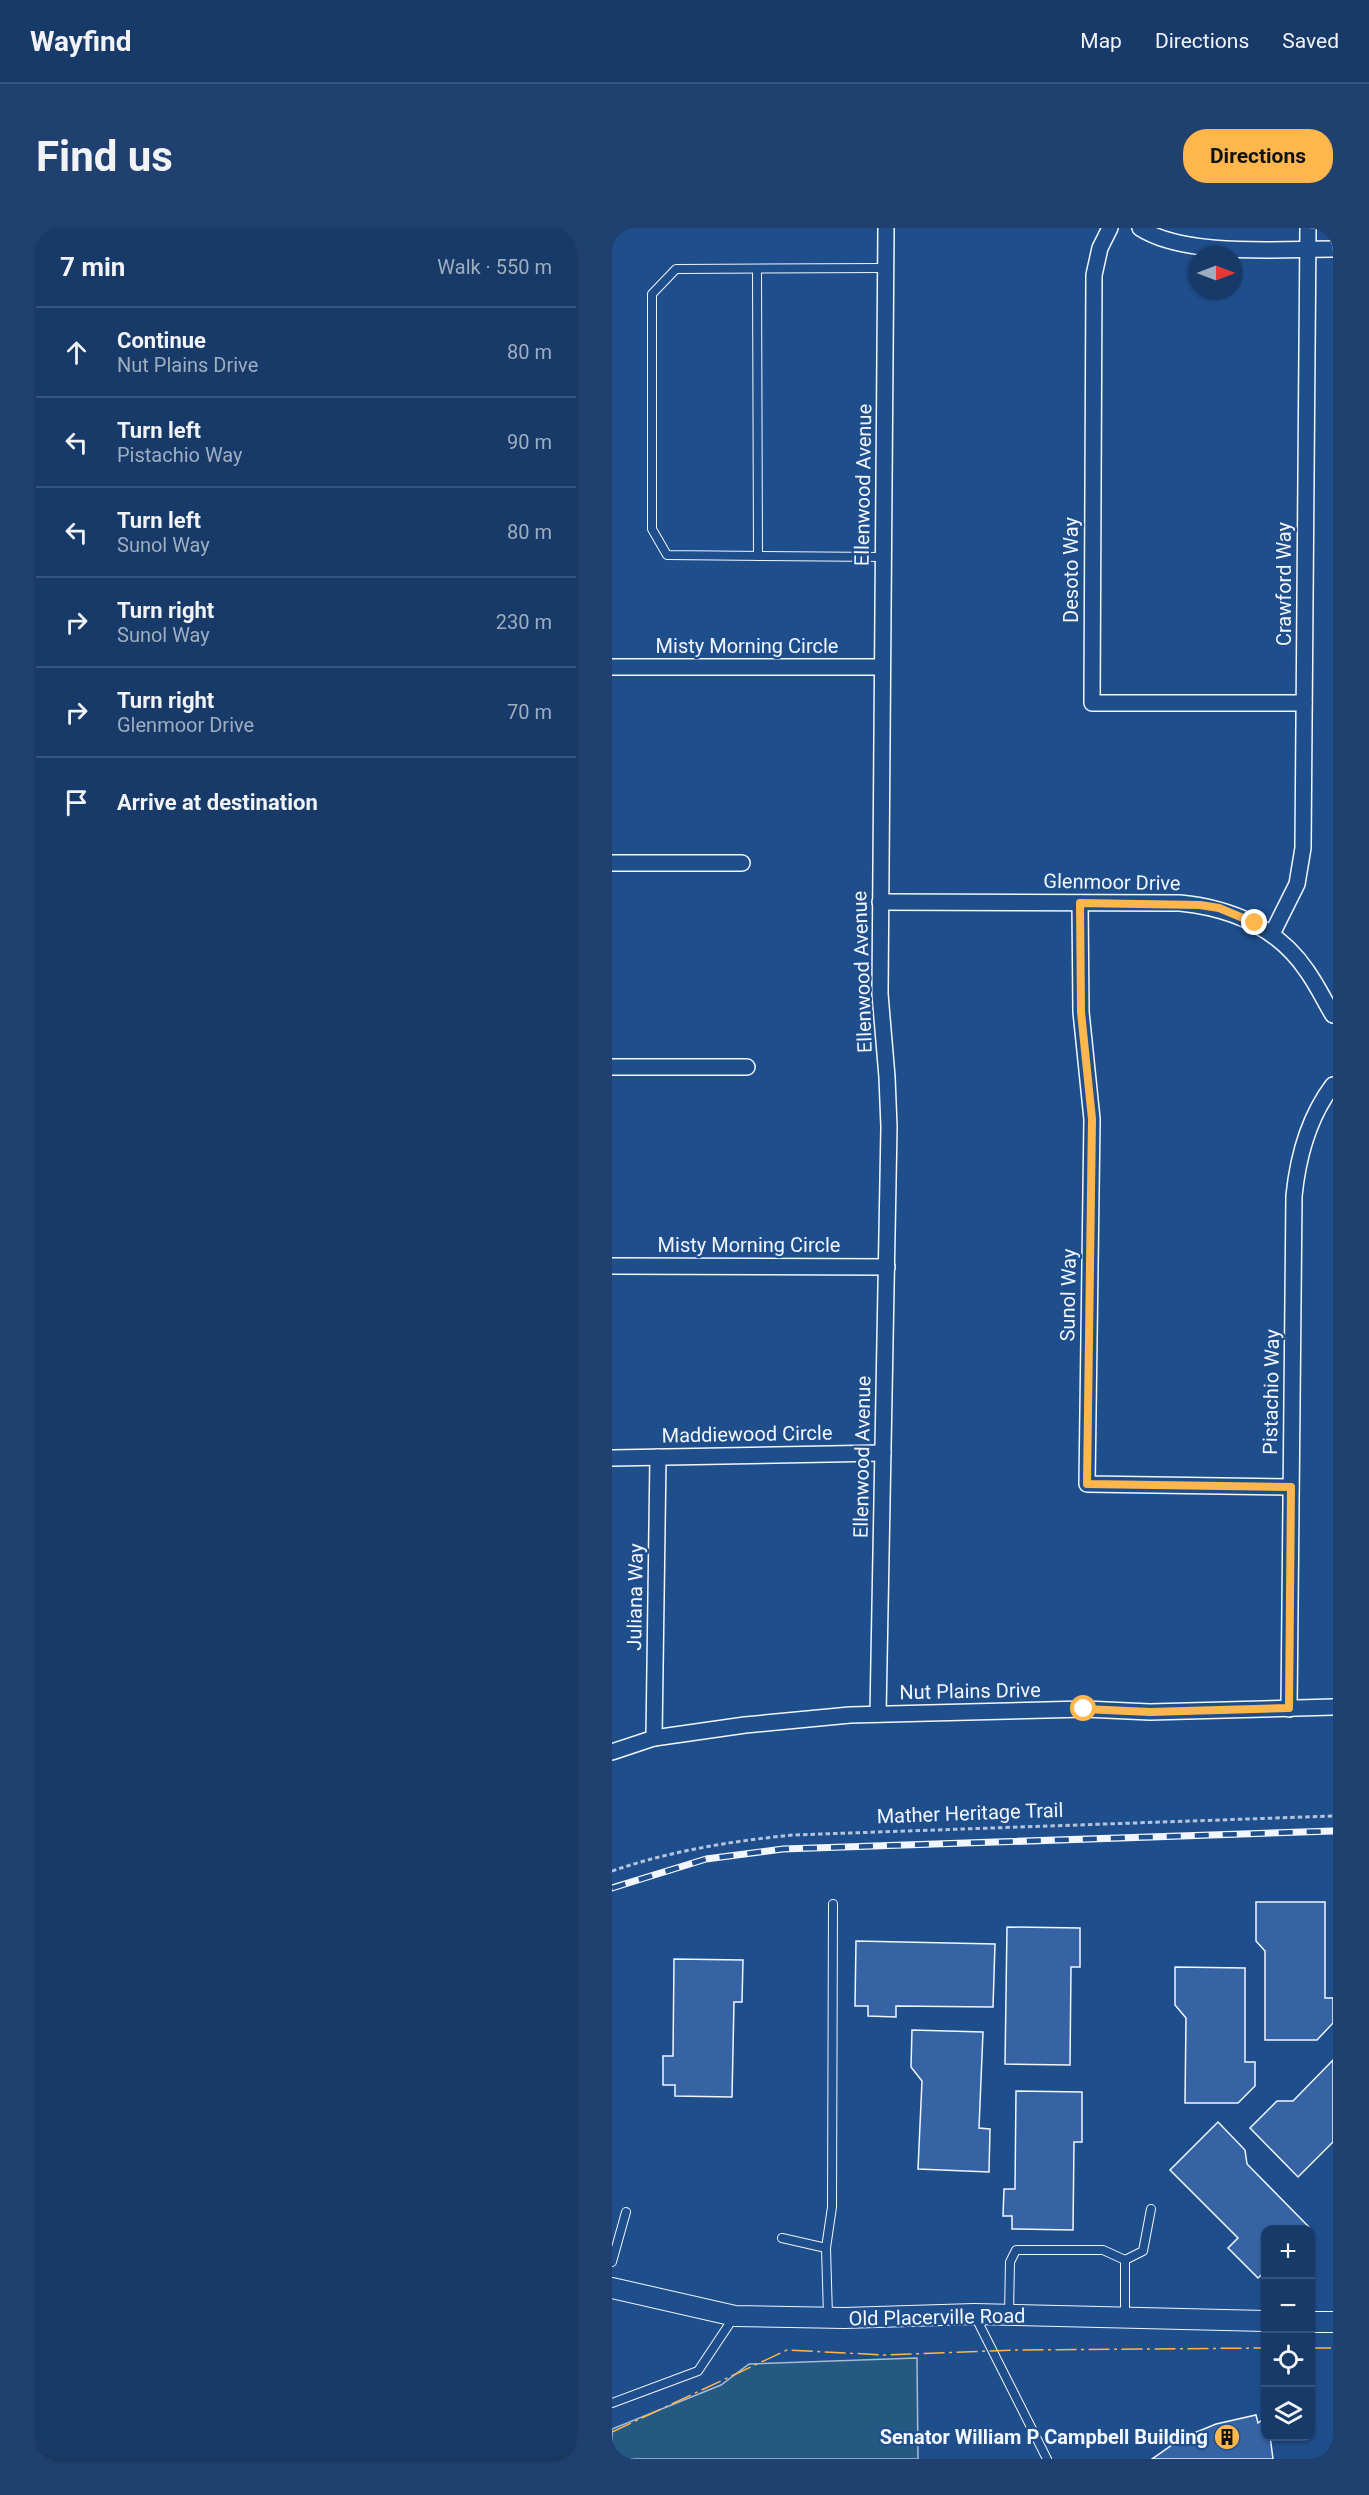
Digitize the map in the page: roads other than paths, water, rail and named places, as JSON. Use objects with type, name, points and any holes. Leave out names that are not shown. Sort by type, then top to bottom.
[{"type":"street","name":"Ellenwood Avenue","points":[[878,1714],[889,1127],[880,994],[886,228]]},
{"type":"street","name":"Desoto Way","points":[[1110,228],[1100,248],[1094,275],[1092,703],[1304,703]]},
{"type":"street","points":[[1140,228],[1160,238],[1197,248],[1333,249]]},
{"type":"street","name":"Crawford Way","points":[[1272,934],[1289,901],[1301,866],[1308,228]]},
{"type":"street","name":"Misty Morning Circle","points":[[612,667],[882,667]]},
{"type":"street","points":[[612,863],[742,863]]},
{"type":"street","name":"Glenmoor Drive","points":[[880,902],[1200,905],[1237,915],[1272,934],[1294,954],[1306,969],[1333,1015]]},
{"type":"street","name":"Sunol Way","points":[[1080,903],[1081,1012],[1092,1119],[1087,1484],[1291,1487]]},
{"type":"street","points":[[612,1067],[747,1067]]},
{"type":"street","name":"Pistachio Way","points":[[1289,1708],[1294,1196],[1297,1169],[1308,1130],[1333,1085]]},
{"type":"street","name":"Misty Morning Circle","points":[[612,1266],[886,1267]]},
{"type":"street","name":"Maddiewood Circle","points":[[612,1458],[883,1453]]},
{"type":"street","name":"Juliana Way","points":[[654,1738],[658,1457]]},
{"type":"street","name":"Nut Plains Drive","points":[[612,1752],[654,1738],[745,1725],[878,1714],[1084,1709],[1150,1712],[1333,1707]]},
{"type":"street","name":"Old Placerville Road","points":[[612,2289],[735,2316],[828,2318],[974,2314],[1261,2321]]},
{"type":"street","points":[[1315,2322],[1333,2322]]},
{"type":"lane","points":[[883,557],[667,555],[652,529],[652,294],[676,269],[886,268]]},
{"type":"lane","points":[[757,269],[758,556]]},
{"type":"lane","points":[[828,2318],[826,2248],[832,2207],[833,1904]]},
{"type":"lane","points":[[1125,2260],[1143,2251],[1151,2209]]},
{"type":"lane","points":[[612,2262],[626,2212]]},
{"type":"lane","points":[[782,2238],[826,2248]]},
{"type":"lane","points":[[1010,2315],[1010,2262],[1016,2250],[1103,2250],[1125,2260]]},
{"type":"lane","points":[[1125,2260],[1125,2318]]},
{"type":"lane","points":[[974,2314],[1047,2459]]},
{"type":"lane","points":[[612,2403],[698,2371],[735,2316]]},
{"type":"railway","points":[[612,1888],[706,1859],[783,1849],[1333,1831]]},
{"type":"place","name":"Senator William P Campbell Building","points":[[1227,2437]]}]
